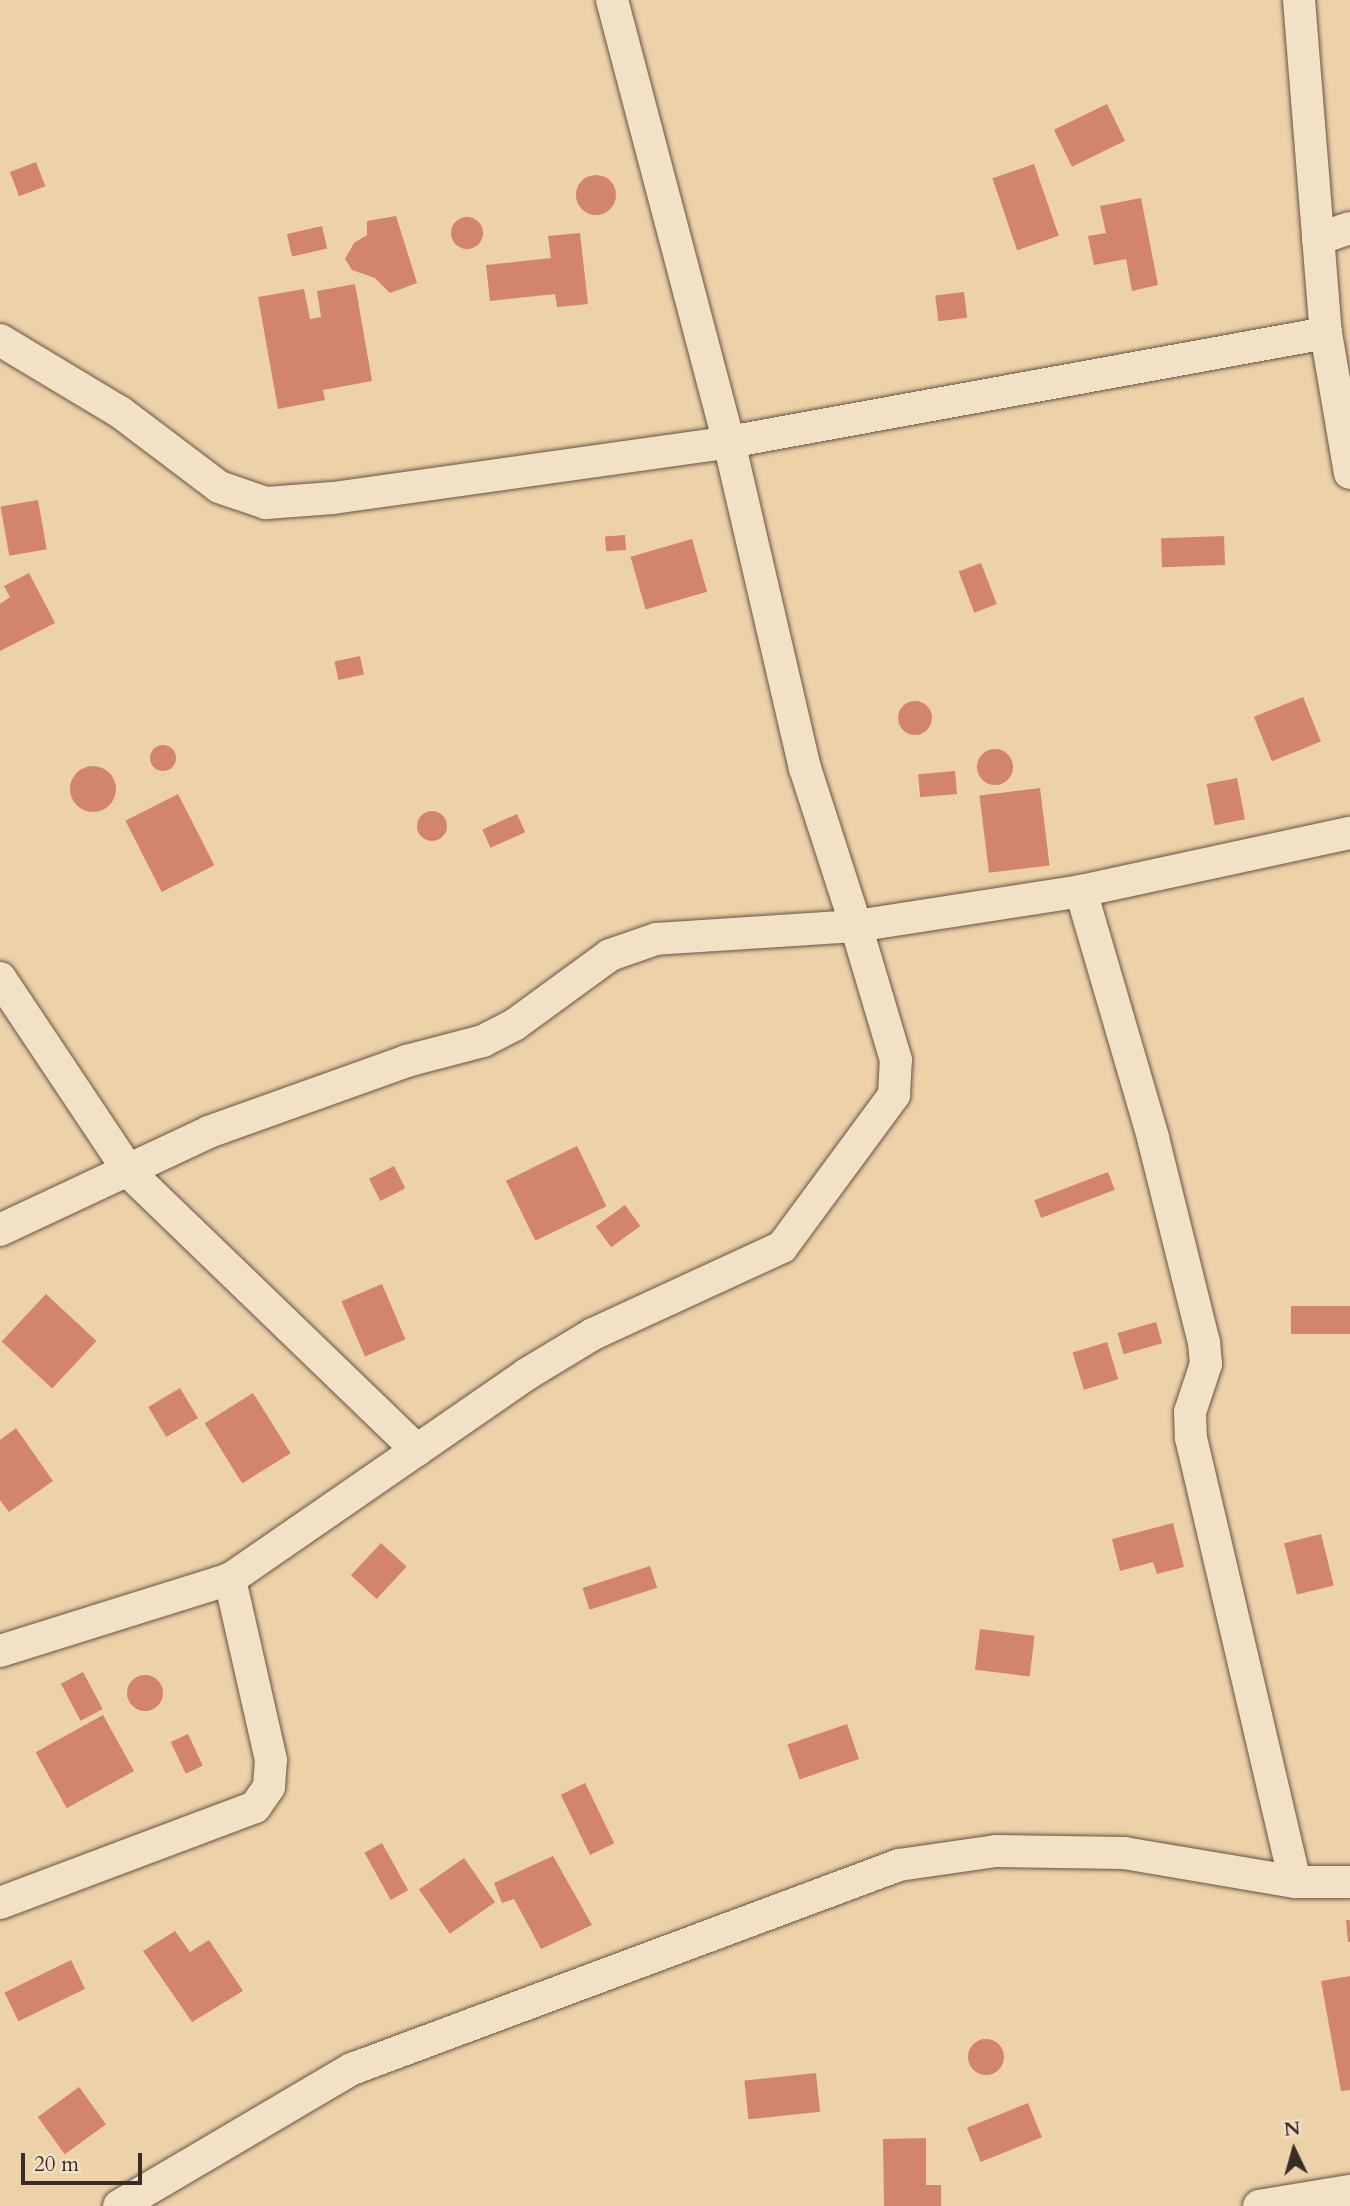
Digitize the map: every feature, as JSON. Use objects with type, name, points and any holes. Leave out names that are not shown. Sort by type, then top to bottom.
[{"type":"street","points":[[0,1651],[230,1580],[417,1450],[593,1334],[782,1247],[894,1095],[896,1060],[805,768],[729,442],[612,0]]},
{"type":"street","points":[[1299,0],[1326,333],[1350,473]]},
{"type":"street","points":[[1318,239],[1350,228]]},
{"type":"street","points":[[0,340],[120,412],[219,487],[266,503],[333,498],[729,442],[1326,333]]},
{"type":"street","points":[[0,1230],[130,1173],[209,1132],[407,1061],[483,1041],[514,1025],[610,955],[656,939],[856,926],[1081,891],[1350,833]]},
{"type":"street","points":[[1081,891],[1153,1138],[1204,1342],[1206,1364],[1191,1412],[1191,1438],[1295,1882]]},
{"type":"street","points":[[0,978],[130,1173],[417,1450]]},
{"type":"street","points":[[0,1903],[255,1807],[269,1787],[271,1760],[230,1580]]},
{"type":"street","points":[[119,2206],[352,2069],[899,1865],[996,1851],[1124,1853],[1295,1882],[1350,1882]]},
{"type":"street","points":[[1259,2206],[1350,2191]]},
{"type":"building","points":[[1107,104],[1125,141],[1072,167],[1054,130]]},
{"type":"building","points":[[36,162],[45,186],[19,196],[10,172]]},
{"type":"building","points":[[1034,164],[1059,236],[1017,250],[992,178]]},
{"type":"building","points":[[596,175],[610,181],[616,195],[610,209],[596,215],[582,209],[576,195],[582,181]]},
{"type":"building","points":[[1141,198],[1158,285],[1132,291],[1126,259],[1094,265],[1088,236],[1106,233],[1100,206]]},
{"type":"building","points":[[396,216],[417,283],[390,293],[375,278],[352,270],[345,259],[354,243],[367,235],[367,221]]},
{"type":"building","points":[[467,217],[478,222],[483,233],[478,244],[467,249],[456,244],[451,233],[456,222]]},
{"type":"building","points":[[322,226],[327,248],[292,257],[287,234]]},
{"type":"building","points":[[580,233],[588,304],[557,307],[555,294],[490,301],[486,265],[551,258],[548,236]]},
{"type":"building","points":[[355,284],[372,381],[323,390],[325,400],[278,409],[258,297],[304,289],[310,319],[321,317],[317,291]]},
{"type":"building","points":[[964,292],[967,318],[938,321],[935,296]]},
{"type":"building","points":[[38,500],[47,549],[9,556],[1,507]]},
{"type":"building","points":[[625,535],[626,550],[606,551],[605,536]]},
{"type":"building","points":[[1224,536],[1225,565],[1162,567],[1161,538]]},
{"type":"building","points":[[692,539],[707,592],[646,610],[630,557]]},
{"type":"building","points":[[981,563],[997,604],[974,613],[959,572]]},
{"type":"building","points":[[29,573],[55,623],[0,651],[0,604],[10,597],[4,586]]},
{"type":"building","points":[[360,656],[364,675],[339,680],[335,661]]},
{"type":"building","points":[[1303,697],[1321,742],[1272,761],[1254,717]]},
{"type":"building","points":[[915,701],[927,706],[932,718],[927,730],[915,735],[903,730],[898,718],[903,706]]},
{"type":"building","points":[[163,745],[172,749],[176,758],[172,767],[163,771],[154,767],[150,758],[154,749]]},
{"type":"building","points":[[995,749],[1008,754],[1013,767],[1008,780],[995,785],[982,780],[977,767],[982,754]]},
{"type":"building","points":[[93,766],[109,773],[116,789],[109,805],[93,812],[77,805],[70,789],[77,773]]},
{"type":"building","points":[[955,771],[957,794],[920,797],[918,774]]},
{"type":"building","points":[[1237,778],[1245,819],[1215,825],[1207,784]]},
{"type":"building","points":[[1040,788],[1050,865],[989,873],[979,795]]},
{"type":"building","points":[[178,794],[214,865],[162,892],[125,821]]},
{"type":"building","points":[[432,811],[443,815],[447,826],[443,837],[432,841],[421,837],[417,826],[421,815]]},
{"type":"building","points":[[517,814],[525,832],[490,848],[482,829]]},
{"type":"building","points":[[577,1146],[606,1206],[535,1241],[506,1181]]},
{"type":"building","points":[[394,1166],[405,1188],[380,1201],[369,1179]]},
{"type":"building","points":[[1108,1172],[1115,1190],[1041,1218],[1034,1200]]},
{"type":"building","points":[[625,1205],[640,1226],[611,1247],[596,1226]]},
{"type":"building","points":[[382,1284],[405,1339],[365,1356],[341,1301]]},
{"type":"building","points":[[46,1294],[96,1341],[52,1389],[2,1342]]},
{"type":"building","points":[[1291,1306],[1350,1306],[1350,1334],[1291,1334]]},
{"type":"building","points":[[1156,1322],[1162,1343],[1124,1354],[1118,1333]]},
{"type":"building","points":[[1107,1342],[1118,1379],[1084,1390],[1073,1353]]},
{"type":"building","points":[[180,1388],[198,1418],[166,1437],[148,1407]]},
{"type":"building","points":[[253,1393],[291,1453],[242,1483],[205,1423]]},
{"type":"building","points":[[16,1428],[53,1481],[9,1512],[0,1500],[0,1440]]},
{"type":"building","points":[[1173,1523],[1184,1567],[1157,1574],[1153,1562],[1120,1571],[1112,1539]]},
{"type":"building","points":[[1321,1534],[1334,1585],[1297,1595],[1284,1543]]},
{"type":"building","points":[[381,1543],[407,1567],[377,1599],[351,1575]]},
{"type":"building","points":[[650,1566],[657,1588],[590,1610],[582,1588]]},
{"type":"building","points":[[980,1629],[1035,1636],[1030,1676],[975,1670]]},
{"type":"building","points":[[83,1672],[103,1709],[81,1721],[61,1684]]},
{"type":"building","points":[[145,1675],[158,1680],[163,1693],[158,1706],[145,1711],[132,1706],[127,1693],[132,1680]]},
{"type":"building","points":[[103,1715],[134,1771],[67,1808],[36,1752]]},
{"type":"building","points":[[847,1724],[859,1759],[799,1779],[787,1745]]},
{"type":"building","points":[[188,1734],[203,1766],[186,1774],[171,1742]]},
{"type":"building","points":[[585,1783],[614,1843],[590,1855],[561,1795]]},
{"type":"building","points":[[382,1843],[408,1890],[391,1900],[365,1853]]},
{"type":"building","points":[[553,1856],[592,1925],[541,1949],[514,1899],[502,1903],[494,1883]]},
{"type":"building","points":[[464,1858],[495,1902],[450,1934],[419,1890]]},
{"type":"building","points":[[1346,1920],[1350,1920],[1350,1942],[1348,1942]]},
{"type":"building","points":[[175,1931],[190,1952],[209,1940],[243,1991],[192,2022],[143,1951]]},
{"type":"building","points":[[71,1960],[85,1989],[19,2021],[4,1992]]},
{"type":"building","points":[[1350,1976],[1350,2090],[1341,2091],[1321,1981]]},
{"type":"building","points":[[986,2039],[999,2044],[1004,2057],[999,2070],[986,2075],[973,2070],[968,2057],[973,2044]]},
{"type":"building","points":[[816,2073],[820,2112],[748,2119],[744,2081]]},
{"type":"building","points":[[79,2087],[106,2124],[65,2154],[38,2117]]},
{"type":"building","points":[[1028,2103],[1042,2137],[981,2162],[967,2128]]},
{"type":"building","points":[[926,2138],[926,2185],[941,2185],[941,2206],[884,2206],[883,2139]]}]
